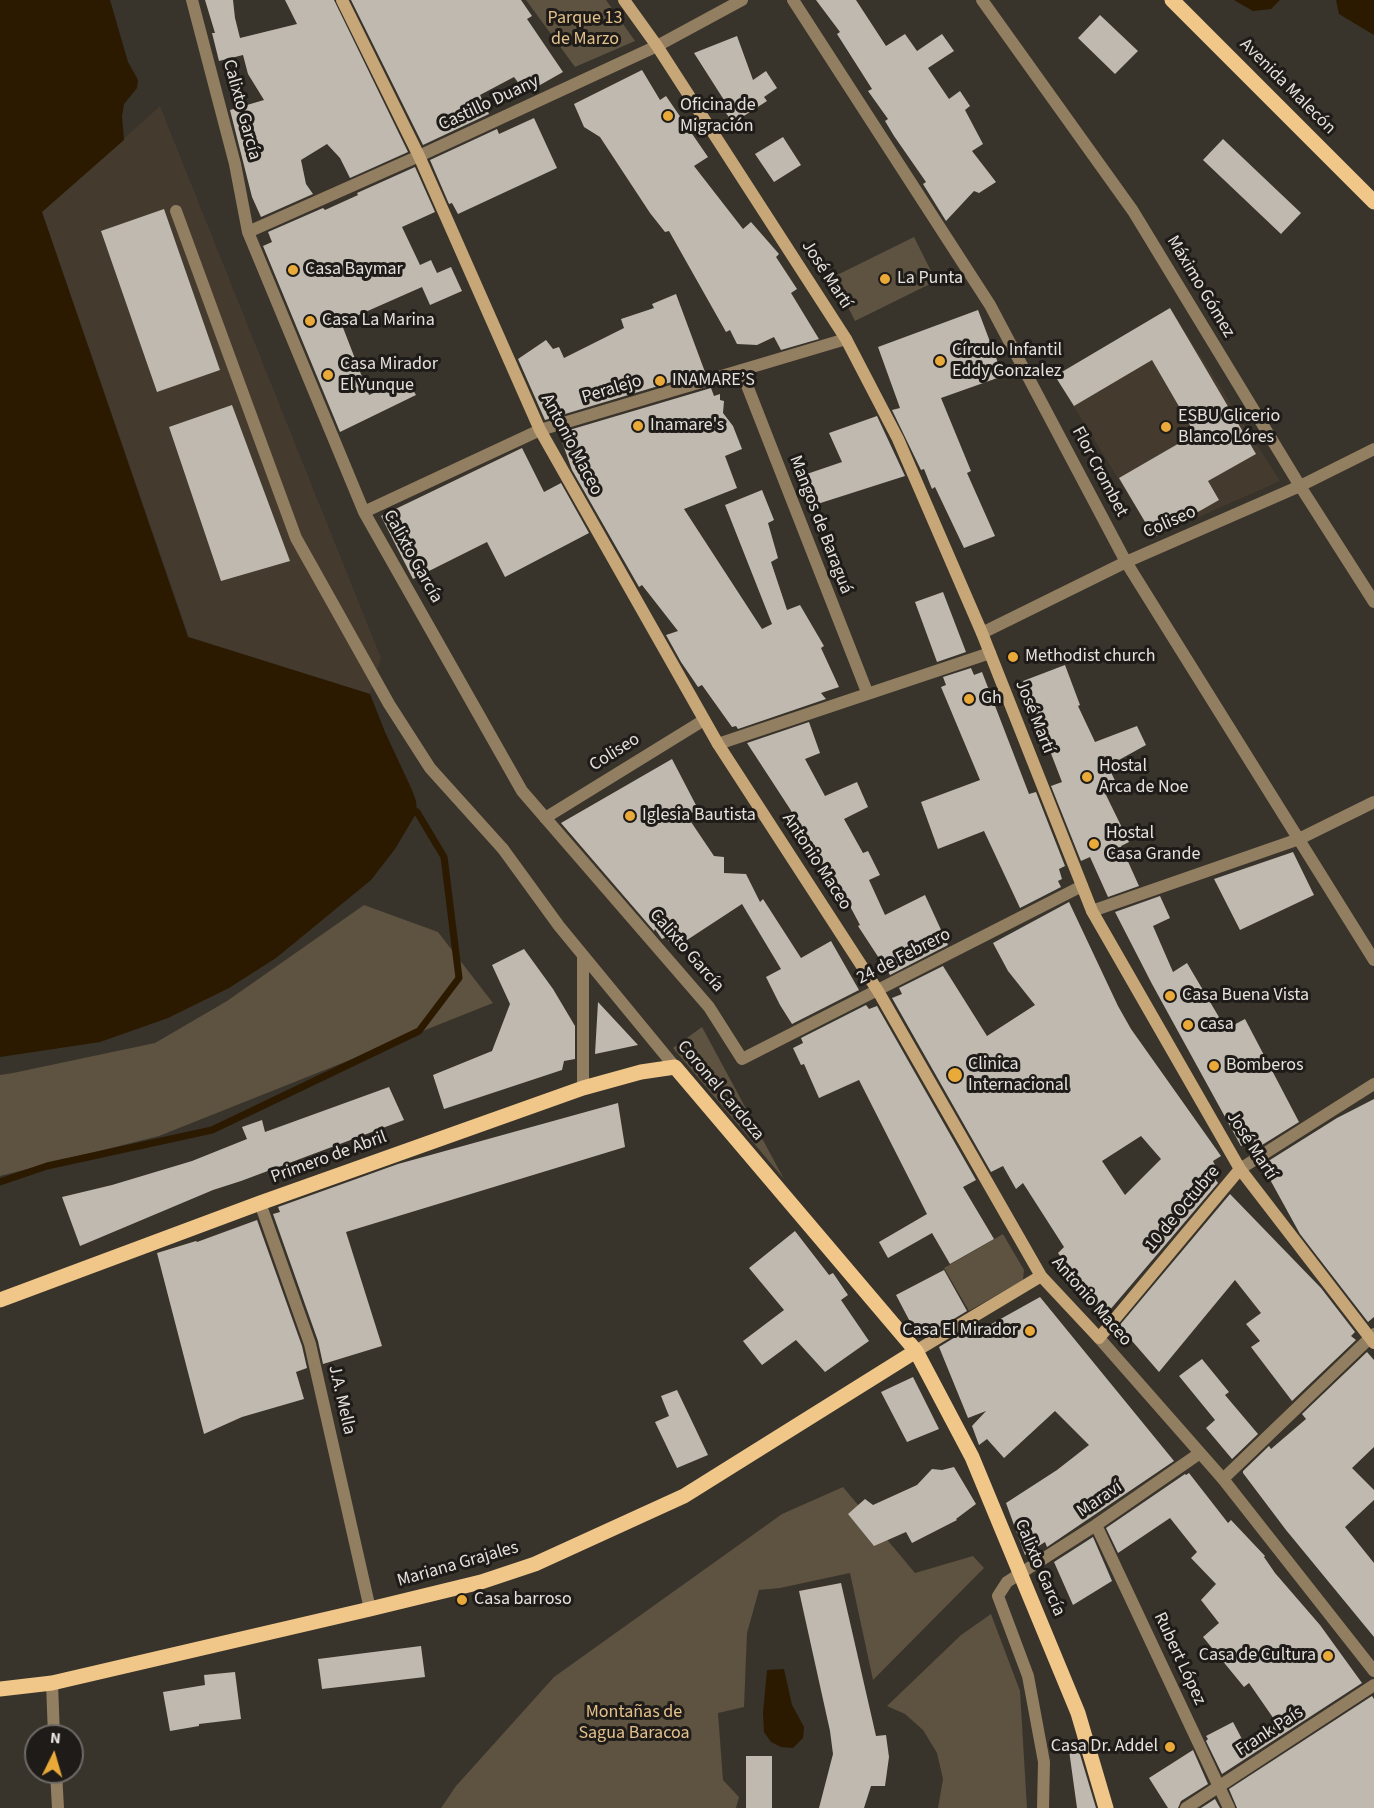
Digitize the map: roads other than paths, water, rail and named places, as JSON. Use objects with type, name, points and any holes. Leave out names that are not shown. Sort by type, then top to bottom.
[{"type":"main road","name":"Antonio Maceo","points":[[342,0],[419,156],[540,430],[718,744],[878,991],[1041,1276],[1098,1338]]},
{"type":"main road","name":"José Martí","points":[[624,0],[657,46],[846,339],[898,439],[982,633],[1092,911],[1240,1168],[1373,1338]]},
{"type":"main road","name":"Avenida Malecón","points":[[1172,0],[1374,202]]},
{"type":"main road","name":"Primero de Abril","points":[[0,1300],[260,1203],[583,1088],[641,1072],[675,1067]]},
{"type":"main road","name":"Coronel Cardoza","points":[[675,1067],[915,1351]]},
{"type":"main road","name":"10 de Octubre","points":[[1098,1338],[1240,1168]]},
{"type":"main road","points":[[915,1351],[1041,1276]]},
{"type":"main road","name":"Calixto García","points":[[915,1351],[972,1457],[1078,1713],[1106,1808]]},
{"type":"main road","name":"Mariana Grajales","points":[[0,1689],[52,1683],[370,1609],[481,1582],[535,1564],[684,1496],[915,1351]]},
{"type":"street","name":"Calixto García","points":[[192,0],[235,164],[248,231],[364,512],[522,791],[709,1007],[742,1059]]},
{"type":"street","name":"Castillo Duany","points":[[248,231],[419,156],[657,46],[742,0]]},
{"type":"street","name":"Flor Crombet","points":[[793,0],[990,305],[1126,562],[1374,960]]},
{"type":"street","name":"Máximo Gómez","points":[[982,0],[1133,211],[1300,486],[1374,602]]},
{"type":"street","name":"Coronel Cardoza","points":[[176,211],[296,538],[388,704],[430,768],[503,849],[583,956],[675,1067]]},
{"type":"street","name":"Peralejo","points":[[364,512],[540,430],[846,339]]},
{"type":"street","name":"Mangos de Baraguá","points":[[741,370],[867,692]]},
{"type":"street","name":"Coliseo","points":[[982,633],[1126,562],[1300,486],[1374,449]]},
{"type":"street","points":[[718,744],[867,692],[990,653]]},
{"type":"street","name":"Coliseo","points":[[545,818],[704,720]]},
{"type":"street","points":[[1092,911],[1299,839],[1374,802]]},
{"type":"street","name":"24 de Febrero","points":[[742,1059],[1082,886]]},
{"type":"street","points":[[583,956],[583,1088]]},
{"type":"street","name":"10 de Octubre","points":[[1240,1168],[1374,1084]]},
{"type":"street","name":"J.A. Mella","points":[[260,1203],[310,1344],[370,1609]]},
{"type":"street","name":"Antonio Maceo","points":[[1098,1338],[1223,1479],[1374,1671]]},
{"type":"street","points":[[1223,1479],[1373,1338]]},
{"type":"street","name":"Maraví","points":[[1043,1808],[1044,1762],[1028,1676],[998,1596],[1007,1582],[1096,1525],[1200,1453]]},
{"type":"street","name":"Rubert López","points":[[1096,1525],[1229,1808]]},
{"type":"street","points":[[52,1683],[54,1724]]},
{"type":"street","name":"Frank País","points":[[1185,1808],[1374,1685]]},
{"type":"street","points":[[57,1784],[58,1808]]},
{"type":"waterway","points":[[0,1182],[47,1166],[212,1130],[419,1031],[459,978],[444,857],[417,812]]},
{"type":"place","name":"Oficina de Migración","points":[[668,116]]},
{"type":"place","name":"Casa Baymar","points":[[293,270]]},
{"type":"place","name":"La Punta","points":[[885,279]]},
{"type":"place","name":"Casa La Marina","points":[[310,321]]},
{"type":"place","name":"Círculo Infantil Eddy Gonzalez","points":[[940,361]]},
{"type":"place","name":"Casa Mirador El Yunque","points":[[328,375]]},
{"type":"place","name":"INAMARE’S","points":[[660,381]]},
{"type":"place","name":"Inamare's","points":[[638,426]]},
{"type":"place","name":"ESBU Glicerio Blanco Lóres","points":[[1166,427]]},
{"type":"place","name":"Methodist church","points":[[1013,657]]},
{"type":"place","name":"Gh","points":[[969,699]]},
{"type":"place","name":"Hostal Arca de Noe","points":[[1087,777]]},
{"type":"place","name":"Iglesia Bautista","points":[[630,816]]},
{"type":"place","name":"Hostal Casa Grande","points":[[1094,844]]},
{"type":"place","name":"Casa Buena Vista","points":[[1170,996]]},
{"type":"place","name":"casa","points":[[1188,1025]]},
{"type":"place","name":"Bomberos","points":[[1214,1066]]},
{"type":"place","name":"Clinica Internacional","points":[[955,1075]]},
{"type":"place","name":"Casa El Mirador","points":[[1030,1331]]},
{"type":"place","name":"Casa barroso","points":[[462,1600]]},
{"type":"place","name":"Casa de Cultura","points":[[1328,1656]]},
{"type":"place","name":"Casa Dr. Addel","points":[[1170,1747]]},
{"type":"park label","name":"Parque 13 de Marzo","points":[[585,29]]},
{"type":"park label","name":"Montañas de Sagua Baracoa","points":[[634,1723]]}]
